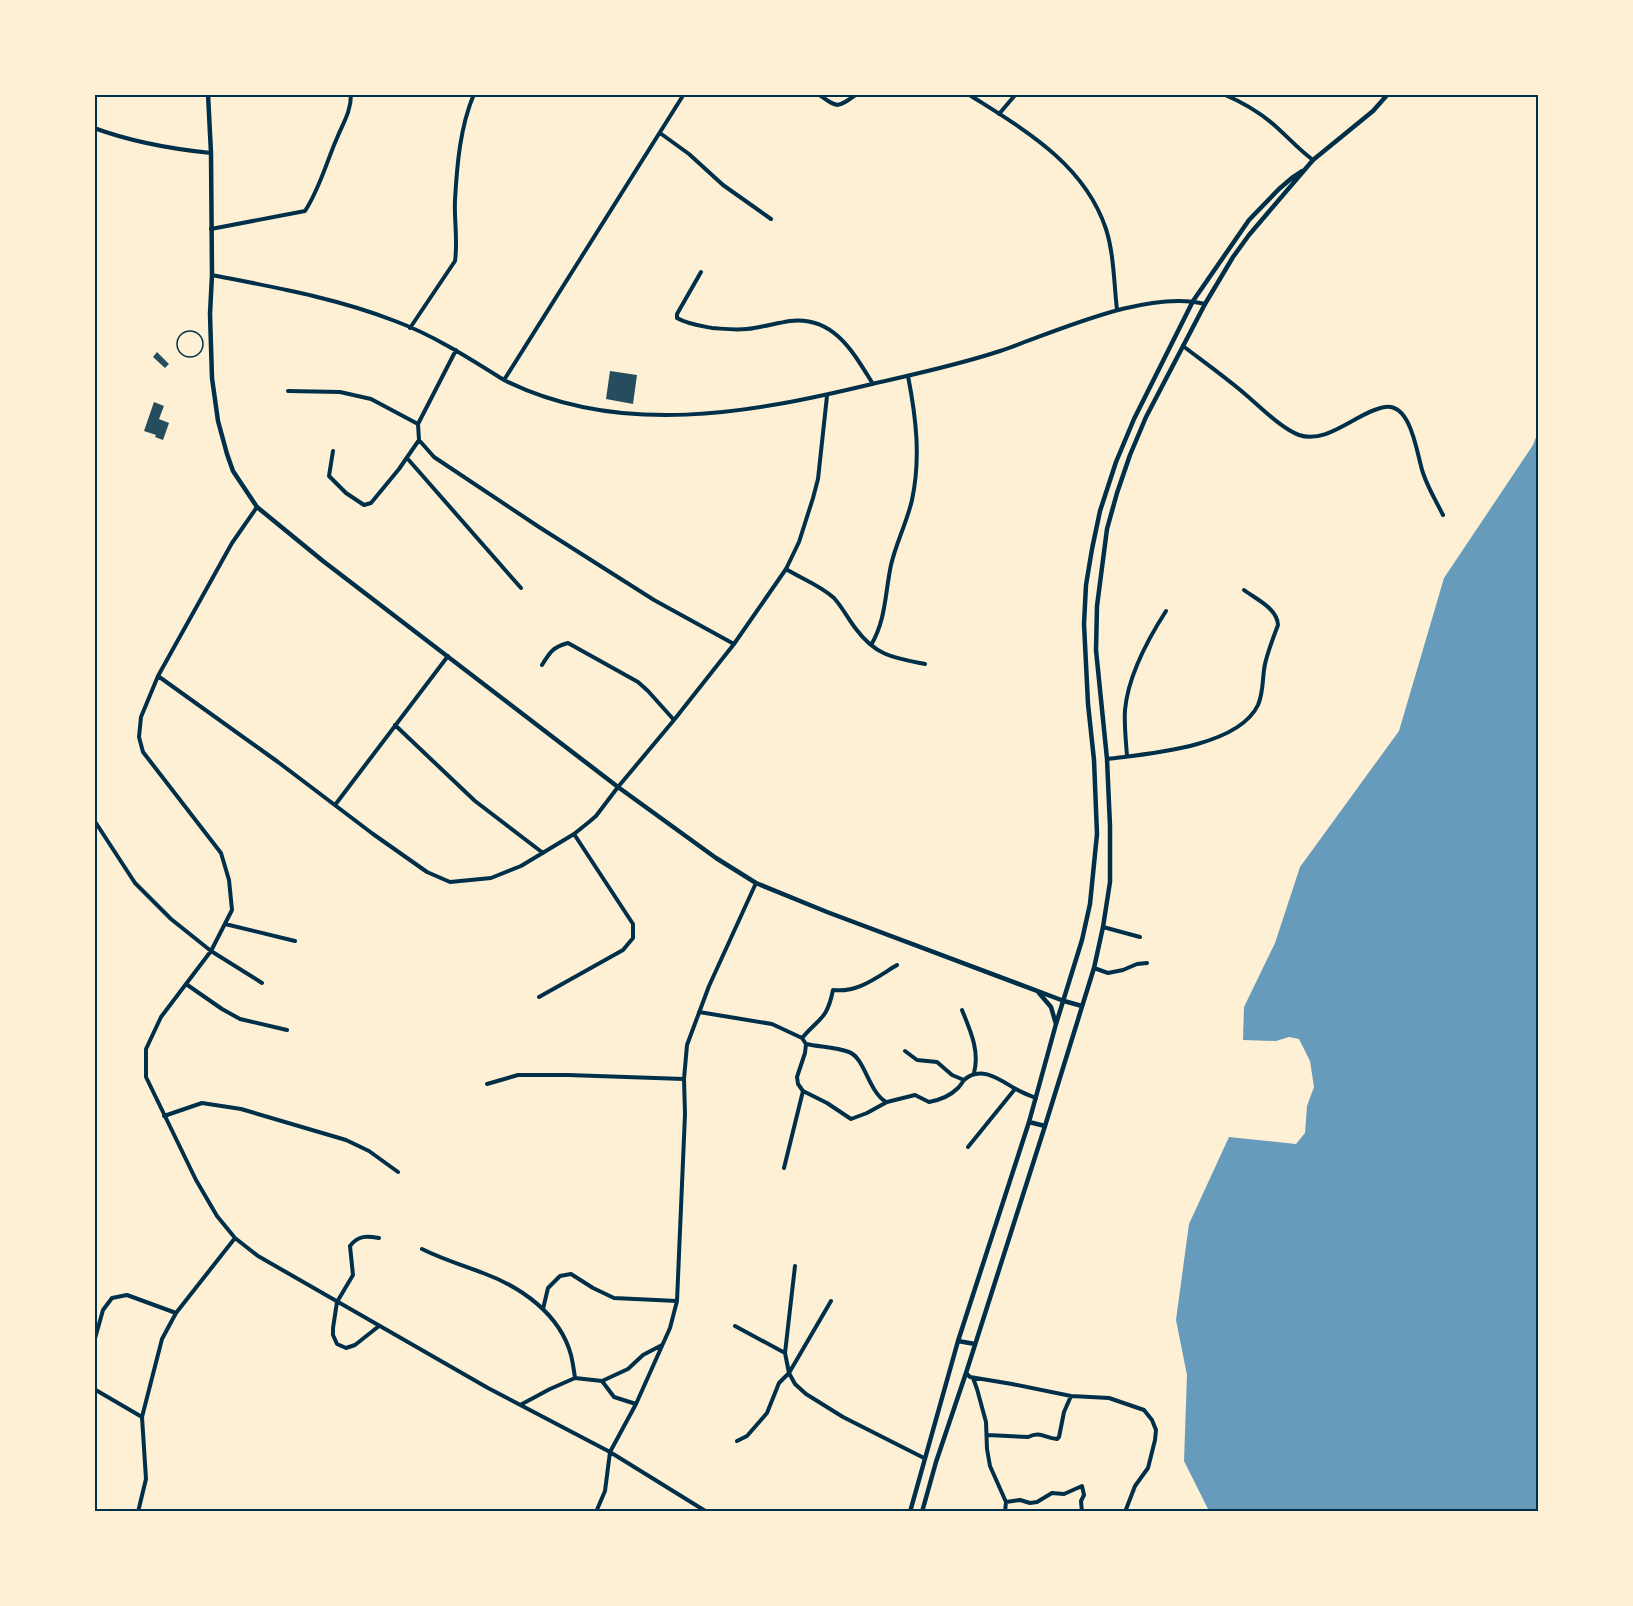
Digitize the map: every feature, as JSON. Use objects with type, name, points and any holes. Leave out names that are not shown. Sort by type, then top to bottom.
[{"type":"street","points":[[208,94],[211,153],[212,378],[218,421],[233,471],[257,507],[323,561],[618,787],[716,858],[756,883],[866,927],[1082,1006]]},
{"type":"street","points":[[212,229],[305,211],[315,196],[346,119],[351,105],[351,94]]},
{"type":"street","points":[[410,328],[454,261],[456,252],[455,201],[462,134],[474,94]]},
{"type":"street","points":[[504,380],[684,94]]},
{"type":"street","points":[[818,94],[837,106],[844,104],[856,94]]},
{"type":"street","points":[[968,94],[1042,142],[1072,171],[1089,194],[1098,210],[1109,243],[1117,310]]},
{"type":"street","points":[[999,114],[1016,94]]},
{"type":"street","points":[[1223,94],[1240,101],[1274,125],[1313,160]]},
{"type":"street","points":[[1240,101],[1242,94]]},
{"type":"street","points":[[922,1512],[1094,968],[1103,927],[1110,882],[1110,826],[1107,759],[1096,650],[1097,606],[1107,529],[1116,493],[1146,417],[1205,304],[1233,257],[1313,160],[1372,111],[1388,94]]},
{"type":"street","points":[[94,128],[148,144],[211,153]]},
{"type":"street","points":[[660,133],[689,154],[723,185],[771,219]]},
{"type":"street","points":[[910,1512],[958,1341],[1029,1122],[1082,940],[1090,904],[1097,834],[1084,624],[1086,585],[1100,511],[1116,462],[1134,419],[1193,301],[1249,220],[1293,177],[1307,168]]},
{"type":"street","points":[[700,272],[677,318],[703,326],[732,330],[752,329],[790,321],[819,323],[845,343],[873,384]]},
{"type":"street","points":[[212,275],[301,293],[397,321],[456,350],[527,392],[547,399],[592,409],[650,415],[692,415],[735,411],[827,396],[1000,351],[1117,310],[1167,301],[1193,301],[1205,304]]},
{"type":"street","points":[[1183,346],[1286,428],[1301,436],[1316,437],[1387,406],[1395,409],[1409,423],[1422,472],[1443,515]]},
{"type":"street","points":[[333,451],[329,476],[346,493],[364,505],[371,503],[419,440],[418,424],[456,350]]},
{"type":"street","points":[[871,645],[881,625],[892,560],[907,519],[915,479],[917,432],[908,376]]},
{"type":"street","points":[[288,391],[340,392],[371,399],[418,424]]},
{"type":"street","points":[[158,676],[427,872],[450,882],[490,879],[521,866],[543,853],[574,834],[596,816],[734,644],[786,569],[799,542],[818,479],[827,396]]},
{"type":"street","points":[[419,440],[434,457],[539,527],[654,600],[734,644]]},
{"type":"street","points":[[407,458],[521,588]]},
{"type":"street","points":[[257,507],[232,543],[158,676],[141,717],[139,737],[143,752],[221,853],[229,880],[232,910],[211,951],[161,1017],[146,1049],[146,1077],[196,1180],[217,1216],[235,1238],[258,1256],[488,1388],[610,1452],[707,1512]]},
{"type":"street","points":[[786,569],[820,587],[834,598],[847,613],[855,628],[880,652],[891,657],[925,664]]},
{"type":"street","points":[[1107,759],[1189,746],[1212,740],[1244,722],[1256,708],[1261,696],[1264,667],[1278,625],[1278,618],[1263,603],[1244,590]]},
{"type":"street","points":[[1127,756],[1125,706],[1128,693],[1140,656],[1166,611]]},
{"type":"street","points":[[542,665],[551,651],[557,646],[568,643],[638,682],[674,720]]},
{"type":"street","points":[[335,805],[448,656]]},
{"type":"street","points":[[395,725],[475,801],[543,853]]},
{"type":"street","points":[[94,820],[135,883],[171,919],[211,951],[262,983]]},
{"type":"street","points":[[539,997],[623,950],[633,938],[633,924],[574,834]]},
{"type":"street","points":[[596,1512],[605,1491],[610,1452],[636,1404],[663,1344],[677,1301],[687,1045],[709,986],[756,883]]},
{"type":"street","points":[[225,924],[295,941]]},
{"type":"street","points":[[1103,927],[1140,937]]},
{"type":"street","points":[[1094,968],[1108,973],[1147,963]]},
{"type":"street","points":[[802,1038],[826,1014],[833,990],[846,992],[854,989],[897,965]]},
{"type":"street","points":[[186,984],[240,1019],[287,1030]]},
{"type":"street","points":[[1037,990],[1051,1007],[1056,1024]]},
{"type":"street","points":[[962,1010],[975,1047],[974,1073]]},
{"type":"street","points":[[699,1012],[772,1024],[802,1038],[806,1044],[806,1053],[797,1077],[798,1084],[803,1091],[827,1103],[850,1119],[887,1102],[915,1095],[926,1102],[945,1098],[974,1073],[1001,1079],[1015,1089],[1036,1098]]},
{"type":"street","points":[[806,1044],[851,1052],[859,1060],[875,1092],[887,1102]]},
{"type":"street","points":[[905,1051],[916,1060],[937,1062],[952,1075],[964,1080]]},
{"type":"street","points":[[487,1084],[518,1076],[568,1075],[684,1079]]},
{"type":"street","points":[[968,1147],[1015,1089]]},
{"type":"street","points":[[784,1168],[803,1091]]},
{"type":"street","points":[[164,1116],[202,1103],[241,1109],[346,1140],[369,1150],[398,1172]]},
{"type":"street","points":[[1029,1122],[1045,1126]]},
{"type":"street","points":[[379,1238],[366,1235],[354,1240],[350,1246],[353,1275],[337,1302],[333,1335],[337,1344],[346,1348],[355,1345],[379,1326]]},
{"type":"street","points":[[138,1512],[146,1479],[142,1417],[162,1339],[176,1313],[235,1238]]},
{"type":"street","points":[[422,1249],[510,1285],[543,1309],[557,1325],[571,1354],[575,1378]]},
{"type":"street","points":[[795,1266],[784,1353],[789,1373],[795,1384],[806,1394],[843,1417],[924,1458]]},
{"type":"street","points":[[543,1309],[548,1288],[560,1276],[571,1274],[614,1298],[677,1301]]},
{"type":"street","points":[[94,1342],[103,1310],[112,1298],[127,1295],[176,1313]]},
{"type":"street","points":[[737,1441],[747,1436],[767,1413],[779,1383],[789,1373],[831,1301]]},
{"type":"street","points":[[735,1326],[784,1353]]},
{"type":"street","points":[[958,1341],[975,1344]]},
{"type":"street","points":[[522,1404],[575,1378],[602,1381],[628,1369],[643,1355],[663,1344]]},
{"type":"street","points":[[966,1373],[973,1378],[1071,1396],[1115,1400],[1144,1410],[1156,1430],[1155,1440],[1148,1468],[1135,1486],[1125,1512]]},
{"type":"street","points":[[973,1378],[986,1422],[990,1466],[1006,1502],[1005,1512]]},
{"type":"street","points":[[602,1381],[614,1396],[636,1404]]},
{"type":"street","points":[[94,1389],[142,1417]]},
{"type":"street","points":[[987,1435],[1028,1437],[1038,1434],[1057,1439],[1071,1396]]},
{"type":"street","points":[[1006,1502],[1020,1500],[1030,1503],[1037,1502],[1052,1494],[1064,1494],[1082,1486],[1084,1495],[1081,1501],[1082,1512]]},
{"type":"lane","points":[[192,331],[202,338],[203,346],[196,356],[188,357],[179,350],[178,342],[181,335],[192,331]]},
{"type":"water","points":[[1538,432],[1538,1511],[1209,1511],[1184,1461],[1187,1375],[1176,1320],[1189,1224],[1229,1137],[1296,1144],[1305,1133],[1307,1106],[1314,1087],[1310,1061],[1299,1039],[1289,1037],[1276,1041],[1243,1040],[1244,1007],[1275,943],[1300,867],[1399,731],[1444,578],[1533,445]]},
{"type":"building","points":[[157,352],[169,364],[165,368],[153,357]]},
{"type":"building","points":[[610,371],[637,375],[633,404],[606,399]]},
{"type":"building","points":[[154,402],[164,406],[159,419],[169,423],[163,440],[144,431]]}]
